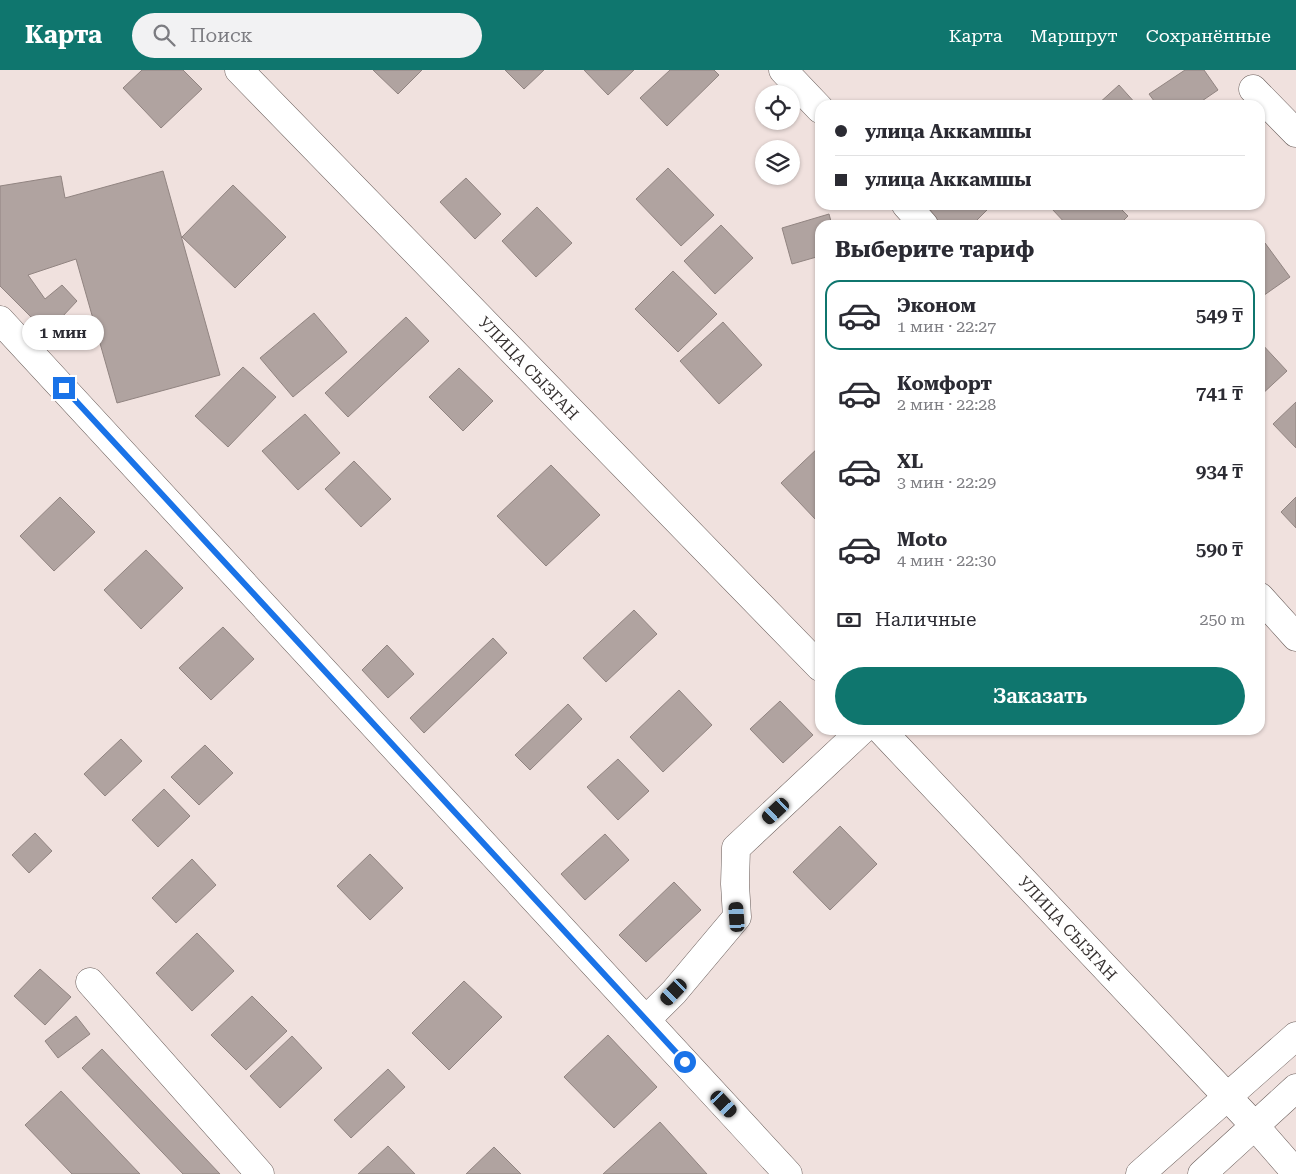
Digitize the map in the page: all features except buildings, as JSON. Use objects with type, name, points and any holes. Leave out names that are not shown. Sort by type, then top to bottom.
[{"type":"street","name":"УЛИЦА СЫЗГАН","points":[[238,70],[815,662]]},
{"type":"street","points":[[783,70],[815,104]]},
{"type":"street","points":[[1252,89],[1263,100]]},
{"type":"street","points":[[1265,102],[1296,133]]},
{"type":"street","points":[[910,210],[920,220]]},
{"type":"street","points":[[3,330],[788,1174]]},
{"type":"street","points":[[1265,603],[1296,637]]},
{"type":"street","points":[[646,1020],[674,992],[737,917],[735,884],[736,848],[857,735]]},
{"type":"street","name":"УЛИЦА СЫЗГАН","points":[[886,735],[1255,1126],[1296,1172]]},
{"type":"street","points":[[90,982],[260,1174]]},
{"type":"street","points":[[1140,1174],[1296,1036]]},
{"type":"street","points":[[1202,1174],[1296,1088]]},
{"type":"route","points":[[64,388],[685,1062]]}]
